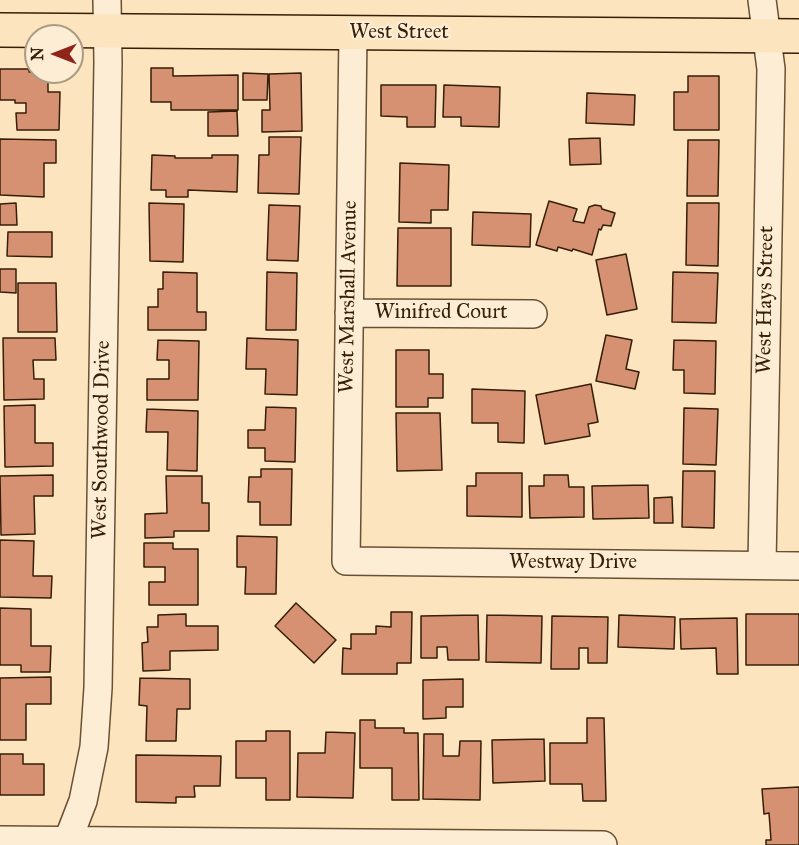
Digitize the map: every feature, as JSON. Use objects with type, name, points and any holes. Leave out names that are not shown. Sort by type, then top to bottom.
[{"type":"main road","name":"West Street","points":[[0,30],[107,16],[353,33],[799,36]]},
{"type":"street","name":"West Hays Street","points":[[762,0],[771,69],[762,564]]},
{"type":"street","name":"West Southwood Drive","points":[[67,843],[83,801],[94,747],[98,688],[107,16]]},
{"type":"street","name":"West Marshall Avenue","points":[[346,561],[353,33]]},
{"type":"street","name":"Winifred Court","points":[[349,313],[533,314]]},
{"type":"street","name":"Westway Drive","points":[[346,561],[799,566]]},
{"type":"street","points":[[0,840],[67,843],[603,845]]},
{"type":"building","points":[[151,68],[173,68],[173,76],[238,75],[238,110],[171,110],[171,102],[151,102]]},
{"type":"building","points":[[0,69],[24,69],[24,84],[48,84],[48,92],[60,92],[59,130],[17,130],[16,113],[26,113],[26,103],[0,100]]},
{"type":"building","points":[[243,73],[268,74],[267,100],[243,100]]},
{"type":"building","points":[[301,73],[302,131],[262,132],[262,110],[270,110],[269,74]]},
{"type":"building","points":[[688,76],[719,76],[719,130],[674,130],[674,92],[688,92]]},
{"type":"building","points":[[381,85],[436,85],[435,127],[407,127],[407,117],[381,116]]},
{"type":"building","points":[[444,85],[500,87],[499,127],[461,126],[461,117],[443,117]]},
{"type":"building","points":[[587,93],[635,95],[634,125],[586,123]]},
{"type":"building","points":[[237,111],[238,136],[208,136],[208,112]]},
{"type":"building","points":[[269,137],[301,137],[299,194],[258,193],[259,155],[269,155]]},
{"type":"building","points":[[600,138],[601,164],[570,165],[569,139]]},
{"type":"building","points":[[0,139],[56,140],[56,163],[44,163],[44,197],[0,195]]},
{"type":"building","points":[[688,140],[719,140],[718,196],[687,196]]},
{"type":"building","points":[[152,155],[175,156],[175,158],[212,158],[212,155],[238,155],[237,192],[188,190],[188,197],[166,197],[166,190],[151,190]]},
{"type":"building","points":[[400,163],[449,165],[448,210],[431,210],[431,223],[399,222]]},
{"type":"building","points":[[549,201],[577,209],[573,221],[584,223],[589,207],[595,205],[615,213],[611,226],[603,225],[601,230],[599,229],[592,255],[573,249],[572,251],[558,247],[557,251],[536,245]]},
{"type":"building","points":[[16,203],[17,225],[0,225],[0,204]]},
{"type":"building","points":[[149,203],[184,204],[183,262],[150,261]]},
{"type":"building","points":[[687,203],[719,203],[718,266],[686,265]]},
{"type":"building","points":[[269,205],[300,206],[298,261],[267,260]]},
{"type":"building","points":[[473,212],[531,214],[530,247],[472,245]]},
{"type":"building","points":[[398,228],[451,228],[451,286],[397,286]]},
{"type":"building","points":[[8,232],[52,232],[52,257],[7,256]]},
{"type":"building","points":[[626,254],[637,309],[607,315],[596,260]]},
{"type":"building","points":[[0,269],[16,269],[16,293],[0,292]]},
{"type":"building","points":[[163,272],[197,273],[197,312],[206,312],[206,330],[148,330],[148,307],[158,307],[158,289],[163,289]]},
{"type":"building","points":[[267,272],[297,273],[296,330],[266,330]]},
{"type":"building","points":[[673,272],[718,273],[716,323],[672,322]]},
{"type":"building","points":[[18,283],[56,283],[57,332],[18,332]]},
{"type":"building","points":[[606,335],[632,340],[626,369],[639,372],[635,389],[596,381]]},
{"type":"building","points":[[3,338],[55,338],[56,360],[33,360],[34,379],[44,379],[44,399],[4,400]]},
{"type":"building","points":[[247,338],[298,340],[297,395],[265,394],[266,369],[246,369]]},
{"type":"building","points":[[158,340],[199,341],[198,400],[147,400],[147,379],[169,379],[169,360],[157,360]]},
{"type":"building","points":[[674,340],[716,341],[715,394],[684,393],[684,370],[673,370]]},
{"type":"building","points":[[396,350],[429,350],[429,374],[443,374],[443,398],[428,398],[428,407],[396,407]]},
{"type":"building","points":[[591,384],[598,422],[588,424],[590,436],[545,444],[536,395]]},
{"type":"building","points":[[472,389],[525,391],[524,443],[498,442],[498,423],[472,423]]},
{"type":"building","points":[[35,405],[35,443],[53,443],[53,466],[5,467],[4,406]]},
{"type":"building","points":[[266,407],[296,408],[295,462],[265,461],[265,448],[248,448],[248,430],[265,430]]},
{"type":"building","points":[[684,408],[718,409],[716,465],[683,464]]},
{"type":"building","points":[[147,409],[198,411],[197,471],[167,470],[168,432],[146,432]]},
{"type":"building","points":[[396,413],[440,413],[442,470],[397,471]]},
{"type":"building","points":[[261,469],[292,469],[291,525],[260,525],[260,502],[248,502],[249,477],[261,477]]},
{"type":"building","points":[[683,471],[715,471],[714,528],[682,527]]},
{"type":"building","points":[[476,473],[522,473],[522,517],[467,516],[467,486],[476,486]]},
{"type":"building","points":[[53,475],[53,496],[34,496],[35,534],[1,535],[0,476]]},
{"type":"building","points":[[544,475],[568,475],[569,487],[584,487],[584,517],[530,518],[529,486],[544,486]]},
{"type":"building","points":[[166,476],[202,476],[202,503],[209,503],[209,531],[174,531],[174,537],[145,538],[145,514],[167,513]]},
{"type":"building","points":[[648,485],[649,518],[593,519],[592,486]]},
{"type":"building","points":[[672,497],[673,523],[654,523],[654,498]]},
{"type":"building","points":[[237,536],[277,537],[276,594],[245,594],[246,567],[237,567]]},
{"type":"building","points":[[0,540],[34,541],[33,576],[52,576],[51,598],[0,597]]},
{"type":"building","points":[[144,543],[173,543],[173,549],[198,549],[198,605],[149,605],[149,582],[165,582],[165,567],[144,567]]},
{"type":"building","points":[[296,603],[336,640],[314,663],[275,626]]},
{"type":"building","points":[[0,608],[31,609],[31,646],[51,646],[50,672],[21,672],[21,665],[0,665]]},
{"type":"building","points":[[391,612],[412,612],[411,663],[397,663],[397,674],[342,674],[343,648],[351,649],[351,634],[376,634],[376,626],[391,627]]},
{"type":"building","points":[[186,614],[186,626],[218,626],[218,650],[170,651],[170,670],[143,671],[142,643],[148,642],[147,627],[158,627],[158,615]]},
{"type":"building","points":[[746,614],[799,614],[799,665],[746,665]]},
{"type":"building","points":[[478,615],[479,660],[448,660],[447,647],[437,647],[437,658],[421,658],[421,616]]},
{"type":"building","points":[[487,615],[542,616],[541,663],[486,662]]},
{"type":"building","points":[[619,615],[675,617],[674,649],[618,647]]},
{"type":"building","points":[[552,616],[608,617],[607,663],[588,663],[588,648],[579,648],[579,669],[551,669]]},
{"type":"building","points":[[737,618],[738,674],[717,674],[716,648],[681,649],[680,619]]},
{"type":"building","points":[[51,677],[51,704],[26,704],[26,740],[0,740],[0,678]]},
{"type":"building","points":[[140,678],[190,679],[190,709],[177,709],[176,741],[146,741],[147,706],[139,705]]},
{"type":"building","points":[[463,679],[463,707],[446,707],[446,718],[423,719],[423,680]]},
{"type":"building","points":[[587,718],[604,718],[606,801],[583,801],[582,784],[550,784],[550,743],[587,743]]},
{"type":"building","points":[[360,720],[375,720],[375,728],[404,728],[404,733],[418,733],[419,800],[392,800],[392,768],[360,768]]},
{"type":"building","points":[[266,731],[290,731],[290,800],[266,800],[266,778],[236,778],[236,741],[266,741]]},
{"type":"building","points":[[326,732],[355,733],[353,798],[297,797],[298,753],[325,753]]},
{"type":"building","points":[[424,734],[443,734],[443,756],[459,756],[460,741],[481,741],[480,800],[423,799]]},
{"type":"building","points":[[544,739],[545,781],[493,783],[492,740]]},
{"type":"building","points":[[0,754],[23,754],[23,764],[44,764],[44,795],[0,795]]},
{"type":"building","points":[[136,755],[221,756],[220,786],[194,786],[195,797],[176,797],[176,803],[136,802]]},
{"type":"building","points":[[799,787],[799,845],[766,845],[766,840],[771,840],[769,813],[764,814],[762,789]]}]
